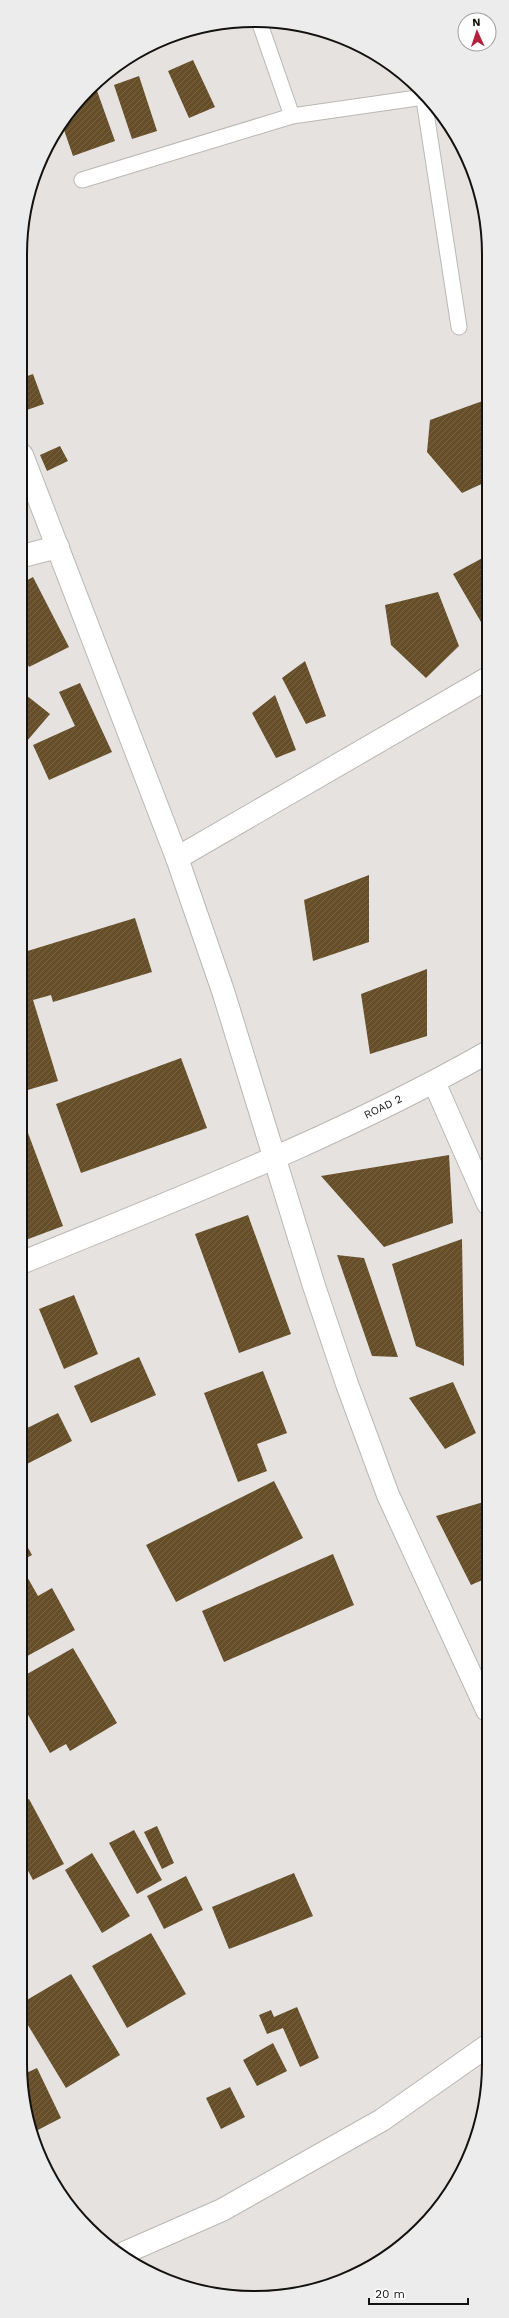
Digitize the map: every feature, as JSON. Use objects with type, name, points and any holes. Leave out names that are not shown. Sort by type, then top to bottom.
[{"type":"street","points":[[27,468],[116,703],[177,858],[223,991],[322,1309],[347,1384],[388,1495],[482,1699]]},
{"type":"street","points":[[27,555],[58,547]]},
{"type":"street","points":[[177,858],[482,681]]},
{"type":"street","name":"ROAD 2","points":[[27,1261],[276,1158],[434,1082],[482,1055]]},
{"type":"street","points":[[434,1082],[482,1190]]},
{"type":"street","points":[[127,2252],[222,2210],[382,2120],[482,2050]]},
{"type":"lane","points":[[261,27],[292,116]]},
{"type":"lane","points":[[82,180],[292,116],[417,96]]},
{"type":"lane","points":[[425,103],[459,327]]},
{"type":"building","points":[[193,60],[215,107],[189,118],[168,71]]},
{"type":"building","points":[[139,76],[157,131],[132,139],[114,85]]},
{"type":"building","points":[[97,91],[115,141],[73,156],[64,130],[83,104]]},
{"type":"building","points":[[33,374],[44,404],[27,410],[27,376]]},
{"type":"building","points":[[482,401],[482,484],[462,493],[427,452],[430,420]]},
{"type":"building","points":[[60,446],[68,461],[47,471],[40,455]]},
{"type":"building","points":[[482,558],[482,624],[453,574]]},
{"type":"building","points":[[33,577],[69,647],[29,667],[27,663],[27,580]]},
{"type":"building","points":[[438,592],[459,646],[426,678],[391,645],[385,605]]},
{"type":"building","points":[[305,661],[326,716],[306,724],[282,678]]},
{"type":"building","points":[[80,683],[112,752],[49,780],[33,745],[75,726],[59,692]]},
{"type":"building","points":[[275,695],[296,750],[276,758],[252,713]]},
{"type":"building","points":[[27,696],[50,714],[27,741]]},
{"type":"building","points":[[369,875],[369,942],[313,961],[304,900]]},
{"type":"building","points":[[135,918],[152,972],[53,1002],[51,995],[33,1000],[58,1081],[27,1090],[27,951]]},
{"type":"building","points":[[427,969],[427,1036],[370,1054],[361,994]]},
{"type":"building","points":[[181,1058],[207,1128],[81,1173],[56,1104]]},
{"type":"building","points":[[27,1133],[63,1226],[27,1240]]},
{"type":"building","points":[[449,1155],[453,1223],[384,1247],[321,1176]]},
{"type":"building","points":[[248,1215],[291,1334],[239,1353],[195,1234]]},
{"type":"building","points":[[462,1239],[464,1366],[416,1346],[392,1264]]},
{"type":"building","points":[[337,1255],[364,1258],[398,1357],[372,1356]]},
{"type":"building","points":[[74,1295],[98,1354],[64,1369],[39,1309]]},
{"type":"building","points":[[139,1357],[156,1395],[91,1423],[74,1386]]},
{"type":"building","points":[[263,1371],[287,1433],[257,1444],[267,1471],[238,1482],[204,1393]]},
{"type":"building","points":[[453,1382],[476,1433],[445,1449],[409,1398]]},
{"type":"building","points":[[58,1413],[72,1441],[27,1464],[27,1428]]},
{"type":"building","points":[[274,1481],[303,1538],[176,1602],[146,1545]]},
{"type":"building","points":[[482,1502],[482,1580],[471,1585],[436,1516]]},
{"type":"building","points":[[27,1546],[32,1555],[27,1558]]},
{"type":"building","points":[[333,1554],[354,1605],[224,1662],[202,1611]]},
{"type":"building","points":[[27,1577],[38,1596],[52,1588],[75,1630],[27,1656]]},
{"type":"building","points":[[73,1648],[117,1723],[70,1751],[66,1744],[50,1753],[27,1713],[27,1674]]},
{"type":"building","points":[[29,1799],[64,1864],[33,1880],[27,1869],[27,1800]]},
{"type":"building","points":[[157,1826],[174,1863],[162,1869],[144,1832]]},
{"type":"building","points":[[134,1830],[162,1880],[137,1894],[109,1843]]},
{"type":"building","points":[[92,1853],[130,1916],[102,1933],[65,1870]]},
{"type":"building","points":[[294,1873],[313,1916],[229,1949],[212,1907]]},
{"type":"building","points":[[186,1876],[203,1910],[164,1929],[147,1896]]},
{"type":"building","points":[[151,1933],[186,1994],[127,2028],[92,1966]]},
{"type":"building","points":[[71,1974],[120,2055],[66,2088],[27,2024],[27,2000]]},
{"type":"building","points":[[297,2007],[319,2058],[300,2067],[283,2028],[267,2034],[259,2015],[271,2010],[274,2017]]},
{"type":"building","points":[[273,2043],[287,2071],[257,2086],[243,2060]]},
{"type":"building","points":[[37,2068],[61,2118],[37,2130],[31,2108],[27,2073]]},
{"type":"building","points":[[230,2087],[245,2117],[221,2129],[206,2098]]}]
